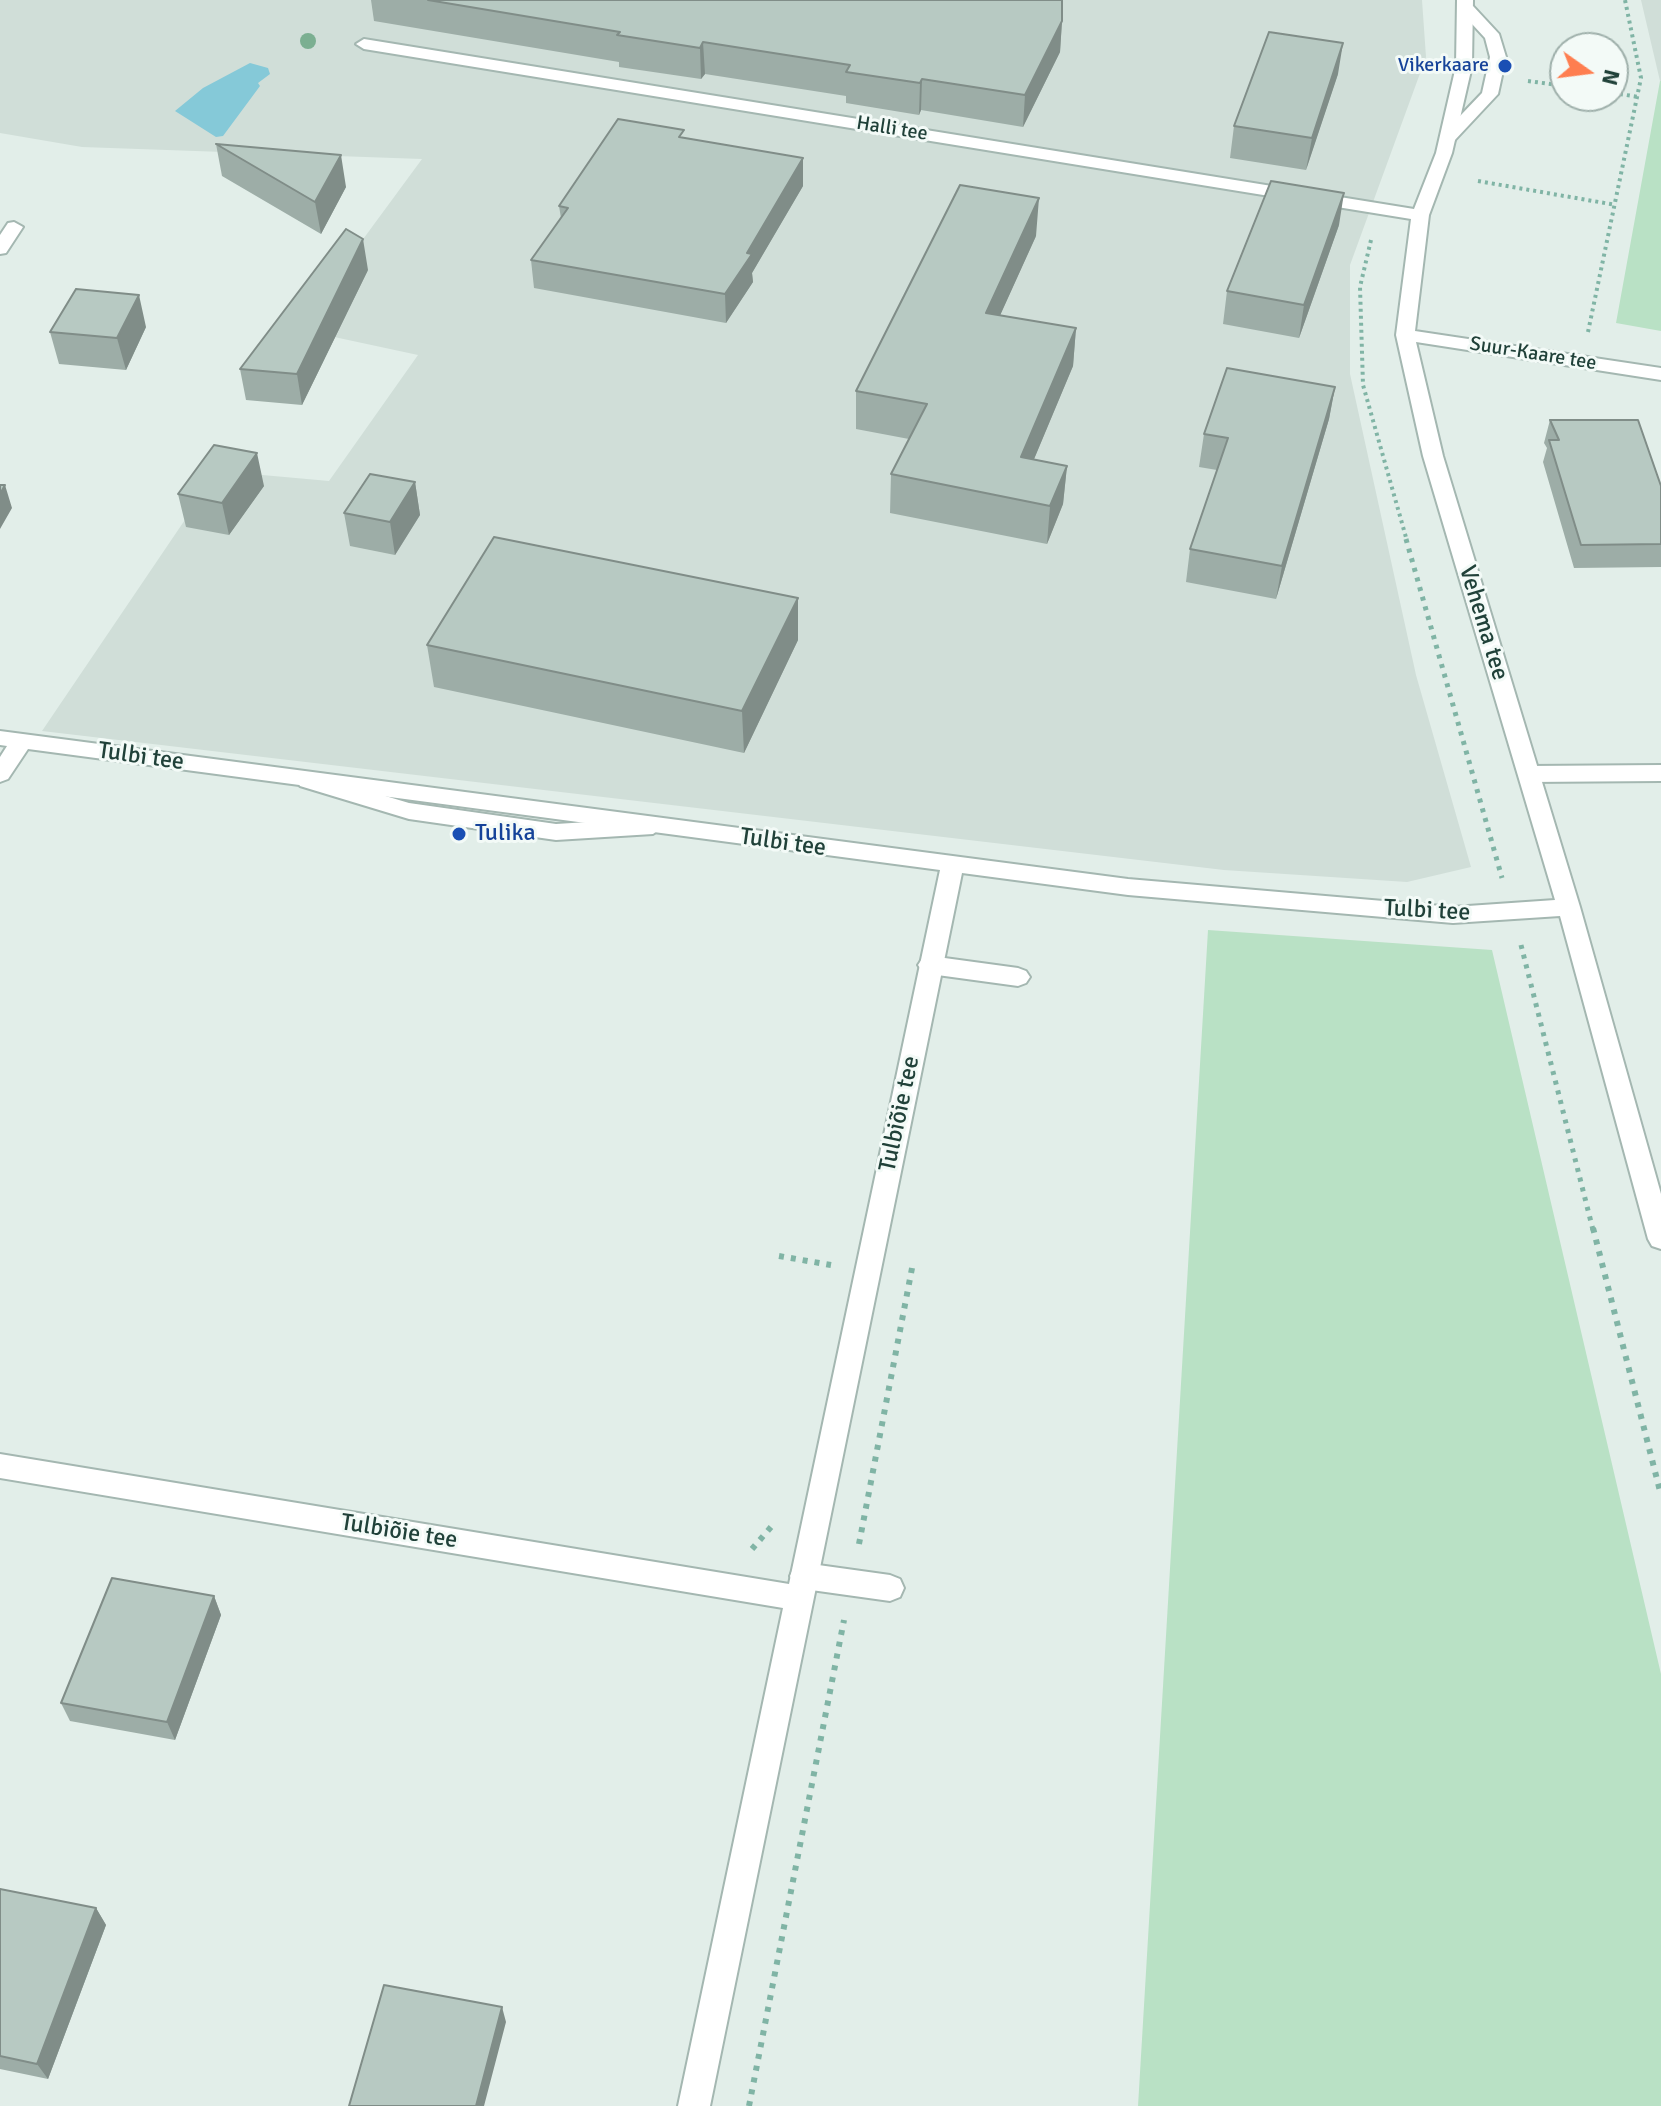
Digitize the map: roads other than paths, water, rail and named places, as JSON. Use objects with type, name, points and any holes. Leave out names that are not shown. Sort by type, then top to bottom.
[{"type":"street","name":"Vehema tee","points":[[1466,4],[1464,66],[1448,137],[1420,215],[1405,335],[1433,456],[1569,907],[1661,1239]]},
{"type":"street","points":[[1448,137],[1490,94],[1498,57],[1493,37],[1466,4]]},
{"type":"street","name":"Halli tee","points":[[364,44],[1420,215]]},
{"type":"street","points":[[0,249],[14,227]]},
{"type":"street","name":"Suur-Kaare tee","points":[[1405,335],[1661,374]]},
{"type":"street","points":[[0,774],[11,739]]},
{"type":"street","name":"Tulbi tee","points":[[11,739],[1128,887],[1453,915],[1569,907]]},
{"type":"street","points":[[1529,774],[1661,773]]},
{"type":"street","name":"Tulbiõie tee","points":[[694,2106],[952,866]]},
{"type":"street","points":[[930,965],[1018,977]]},
{"type":"street","name":"Tulbiõie tee","points":[[0,1466],[801,1587]]},
{"type":"street","points":[[801,1587],[851,1583],[890,1588]]},
{"type":"water","points":[[250,63],[268,68],[270,74],[258,83],[260,86],[223,136],[216,137],[175,111],[203,88]]},
{"type":"place","name":"Vikerkaare","points":[[1505,66]]},
{"type":"place","name":"Tulika","points":[[459,834]]}]
